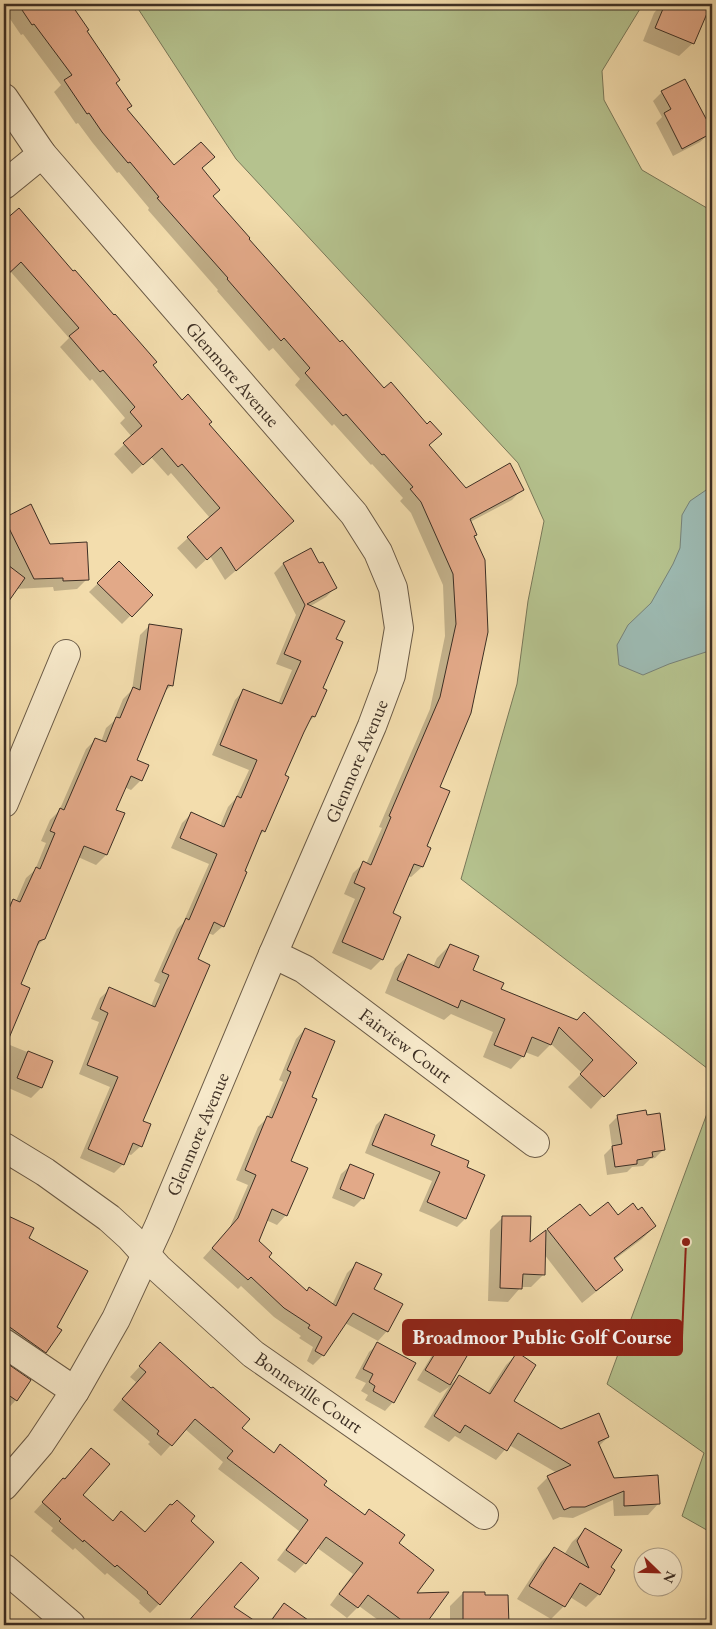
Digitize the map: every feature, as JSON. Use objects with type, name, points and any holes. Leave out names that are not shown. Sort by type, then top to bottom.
[{"type":"street","name":"Glenmore Avenue","points":[[4,98],[42,154],[354,514],[378,552],[393,588],[399,628],[391,675],[368,735],[146,1254],[116,1319],[75,1392],[40,1444],[4,1486]]},
{"type":"street","points":[[4,185],[42,154]]},
{"type":"street","points":[[4,803],[66,654]]},
{"type":"street","name":"Fairview Court","points":[[273,954],[304,968],[534,1143]]},
{"type":"street","name":"Bonneville Court","points":[[4,1147],[45,1172],[109,1218],[158,1268],[253,1354],[484,1515]]},
{"type":"street","points":[[4,1343],[75,1392]]},
{"type":"street","points":[[4,1568],[71,1625]]},
{"type":"green space","points":[[135,4],[643,4],[602,71],[604,100],[642,170],[712,211],[712,1072],[461,879],[517,684],[528,601],[544,521],[518,463],[236,159]]},
{"type":"green space","points":[[712,1100],[712,1533],[682,1516],[704,1453],[607,1384]]},
{"type":"water","points":[[712,486],[712,650],[643,675],[619,665],[617,645],[628,625],[651,603],[680,548],[682,515],[690,501]]},
{"type":"building","points":[[18,4],[71,4],[120,80],[116,83],[132,106],[127,109],[174,165],[201,142],[215,157],[202,168],[220,190],[213,196],[340,342],[342,340],[384,388],[391,382],[427,424],[430,421],[442,434],[429,445],[466,488],[510,463],[524,490],[470,519],[477,535],[474,536],[485,560],[488,632],[471,713],[440,787],[450,791],[427,846],[431,848],[423,867],[414,864],[393,913],[401,917],[383,960],[342,942],[365,888],[354,883],[363,861],[371,865],[391,817],[389,816],[440,697],[456,624],[453,574],[421,502],[410,489],[413,487],[346,414],[343,416],[305,373],[310,368],[284,338],[281,341],[157,198],[159,197],[102,132],[89,113],[87,114],[64,80],[72,75],[34,24],[32,25]]},
{"type":"building","points":[[665,4],[711,4],[694,44],[655,28]]},
{"type":"building","points":[[685,79],[712,130],[709,132],[710,134],[682,149],[664,113],[671,109],[661,91]]},
{"type":"building","points":[[19,208],[73,271],[75,270],[157,362],[153,365],[182,400],[188,394],[212,422],[209,424],[294,521],[236,571],[221,547],[207,560],[187,537],[220,508],[182,464],[178,467],[162,448],[143,465],[123,443],[142,426],[130,412],[135,407],[103,370],[100,372],[69,336],[79,328],[21,262],[4,278],[4,221]]},
{"type":"building","points":[[31,504],[50,544],[87,542],[89,580],[63,581],[63,578],[34,579],[4,518]]},
{"type":"building","points":[[311,548],[319,563],[323,562],[337,588],[307,604],[345,621],[336,639],[343,642],[323,688],[327,690],[315,717],[312,716],[304,732],[285,775],[289,777],[265,832],[262,830],[224,927],[214,922],[198,959],[210,965],[143,1121],[151,1124],[142,1147],[133,1143],[124,1165],[88,1149],[118,1077],[87,1065],[108,1013],[100,1009],[109,987],[155,1007],[169,975],[162,972],[186,918],[189,920],[217,854],[180,838],[191,812],[224,827],[237,796],[241,798],[257,760],[220,745],[243,689],[282,704],[301,661],[284,654],[305,605],[283,563]]},
{"type":"building","points":[[119,561],[153,595],[132,617],[97,583]]},
{"type":"building","points":[[4,562],[25,578],[4,608]]},
{"type":"building","points":[[149,624],[182,629],[173,686],[168,685],[137,760],[149,765],[142,781],[131,776],[116,810],[125,813],[107,855],[84,846],[45,939],[39,941],[21,984],[30,988],[4,1050],[4,921],[13,899],[20,902],[36,867],[40,869],[55,833],[50,831],[60,808],[64,810],[95,738],[106,742],[116,717],[120,718],[133,687],[140,690]]},
{"type":"building","points":[[450,944],[479,956],[473,970],[504,983],[501,989],[577,1020],[584,1012],[637,1063],[604,1097],[580,1074],[593,1060],[559,1027],[551,1045],[532,1037],[524,1057],[494,1045],[505,1019],[461,1000],[458,1008],[397,980],[408,954],[439,968]]},
{"type":"building","points":[[305,1028],[335,1041],[312,1097],[317,1099],[291,1161],[308,1168],[287,1216],[272,1209],[259,1241],[272,1253],[269,1257],[307,1291],[309,1287],[336,1306],[356,1262],[382,1274],[374,1289],[403,1304],[388,1332],[353,1313],[324,1356],[315,1351],[322,1337],[308,1328],[310,1325],[284,1308],[251,1277],[248,1280],[212,1248],[238,1218],[256,1175],[245,1170],[267,1116],[272,1118],[291,1072],[287,1070]]},
{"type":"building","points":[[28,1051],[53,1061],[42,1088],[17,1078]]},
{"type":"building","points":[[646,1110],[647,1115],[660,1113],[665,1150],[652,1152],[653,1157],[637,1160],[637,1164],[615,1167],[612,1146],[622,1144],[617,1115]]},
{"type":"building","points":[[385,1114],[435,1135],[431,1145],[469,1161],[467,1167],[485,1175],[466,1219],[427,1202],[440,1172],[372,1145]]},
{"type":"building","points":[[350,1164],[374,1174],[364,1199],[340,1189]]},
{"type":"building","points":[[608,1202],[618,1215],[633,1203],[638,1210],[642,1207],[656,1226],[614,1258],[623,1270],[596,1291],[547,1229],[580,1204],[590,1216]]},
{"type":"building","points":[[4,1214],[34,1228],[29,1238],[88,1271],[57,1327],[62,1330],[46,1353],[4,1323]]},
{"type":"building","points":[[502,1216],[531,1216],[530,1242],[546,1230],[545,1275],[523,1274],[522,1289],[500,1288]]},
{"type":"building","points":[[160,1342],[211,1388],[213,1387],[250,1419],[242,1428],[274,1453],[280,1444],[327,1481],[324,1485],[365,1515],[369,1509],[405,1535],[399,1543],[434,1570],[417,1593],[449,1592],[425,1625],[408,1625],[368,1595],[358,1608],[339,1594],[363,1563],[326,1537],[306,1564],[286,1550],[308,1520],[227,1458],[233,1451],[195,1419],[172,1446],[157,1434],[159,1431],[122,1399],[146,1372],[139,1366]]},
{"type":"building","points":[[377,1342],[416,1363],[394,1403],[373,1391],[375,1386],[369,1382],[373,1374],[363,1369]]},
{"type":"building","points":[[442,1342],[467,1356],[450,1385],[425,1370]]},
{"type":"building","points":[[517,1352],[536,1365],[514,1401],[561,1429],[599,1413],[609,1437],[598,1442],[614,1478],[658,1475],[660,1504],[624,1506],[624,1491],[585,1507],[571,1507],[564,1510],[547,1476],[571,1465],[518,1433],[507,1451],[465,1425],[460,1433],[434,1416],[459,1375],[490,1394]]},
{"type":"building","points":[[8,1364],[31,1380],[17,1401],[4,1392],[4,1370]]},
{"type":"building","points":[[91,1448],[110,1464],[83,1495],[113,1521],[121,1511],[145,1532],[170,1504],[172,1505],[177,1500],[195,1516],[191,1521],[214,1542],[160,1605],[117,1565],[115,1567],[84,1540],[83,1542],[59,1521],[61,1519],[42,1502],[63,1478],[65,1479]]},
{"type":"building","points":[[585,1528],[622,1550],[611,1567],[615,1570],[600,1595],[580,1583],[565,1607],[529,1586],[554,1547],[589,1568],[577,1541]]},
{"type":"building","points":[[241,1562],[259,1578],[234,1607],[261,1625],[185,1625]]},
{"type":"building","points":[[463,1592],[485,1592],[485,1595],[508,1595],[509,1625],[463,1625]]},
{"type":"building","points":[[284,1603],[315,1625],[268,1625]]},
{"type":"place","name":"Broadmoor Public Golf Course","points":[[686,1242]]}]
